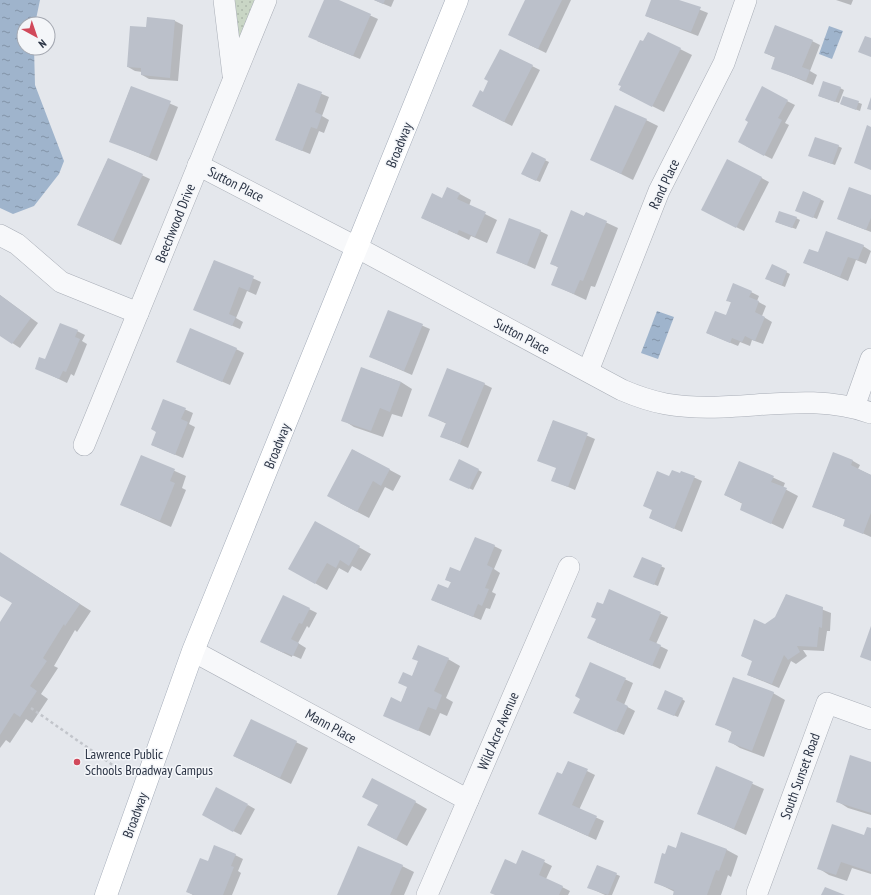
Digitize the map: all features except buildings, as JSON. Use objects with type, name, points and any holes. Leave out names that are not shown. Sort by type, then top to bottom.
[{"type":"main road","name":"Broadway","points":[[106,895],[193,651],[358,248],[457,0]]},
{"type":"street","points":[[224,0],[234,78]]},
{"type":"street","name":"Beechwood Drive","points":[[84,445],[266,0]]},
{"type":"street","name":"Rand Place","points":[[588,371],[659,191],[724,63],[746,0]]},
{"type":"street","name":"Sutton Place","points":[[198,165],[358,248],[622,390],[644,399],[666,404],[691,406],[731,406],[779,402],[829,403],[862,410]]},
{"type":"street","points":[[0,235],[18,244],[61,282],[138,313]]},
{"type":"street","points":[[862,410],[871,359]]},
{"type":"street","name":"Wild Acre Avenue","points":[[427,895],[568,567]]},
{"type":"street","name":"Mann Place","points":[[193,651],[468,800]]},
{"type":"street","name":"South Sunset Road","points":[[757,893],[826,703],[871,719]]},
{"type":"path","points":[[31,708],[124,774]]},
{"type":"green space","points":[[224,0],[266,0],[234,78]]},
{"type":"water","points":[[0,0],[40,0],[37,16],[16,16],[16,56],[34,56],[35,85],[64,161],[59,174],[34,206],[13,214],[0,208]]},
{"type":"water","points":[[829,26],[843,31],[832,59],[819,54]]},
{"type":"water","points":[[657,311],[674,317],[658,359],[641,353]]},
{"type":"place","name":"Lawrence Public Schools Broadway Campus","points":[[77,762]]}]
